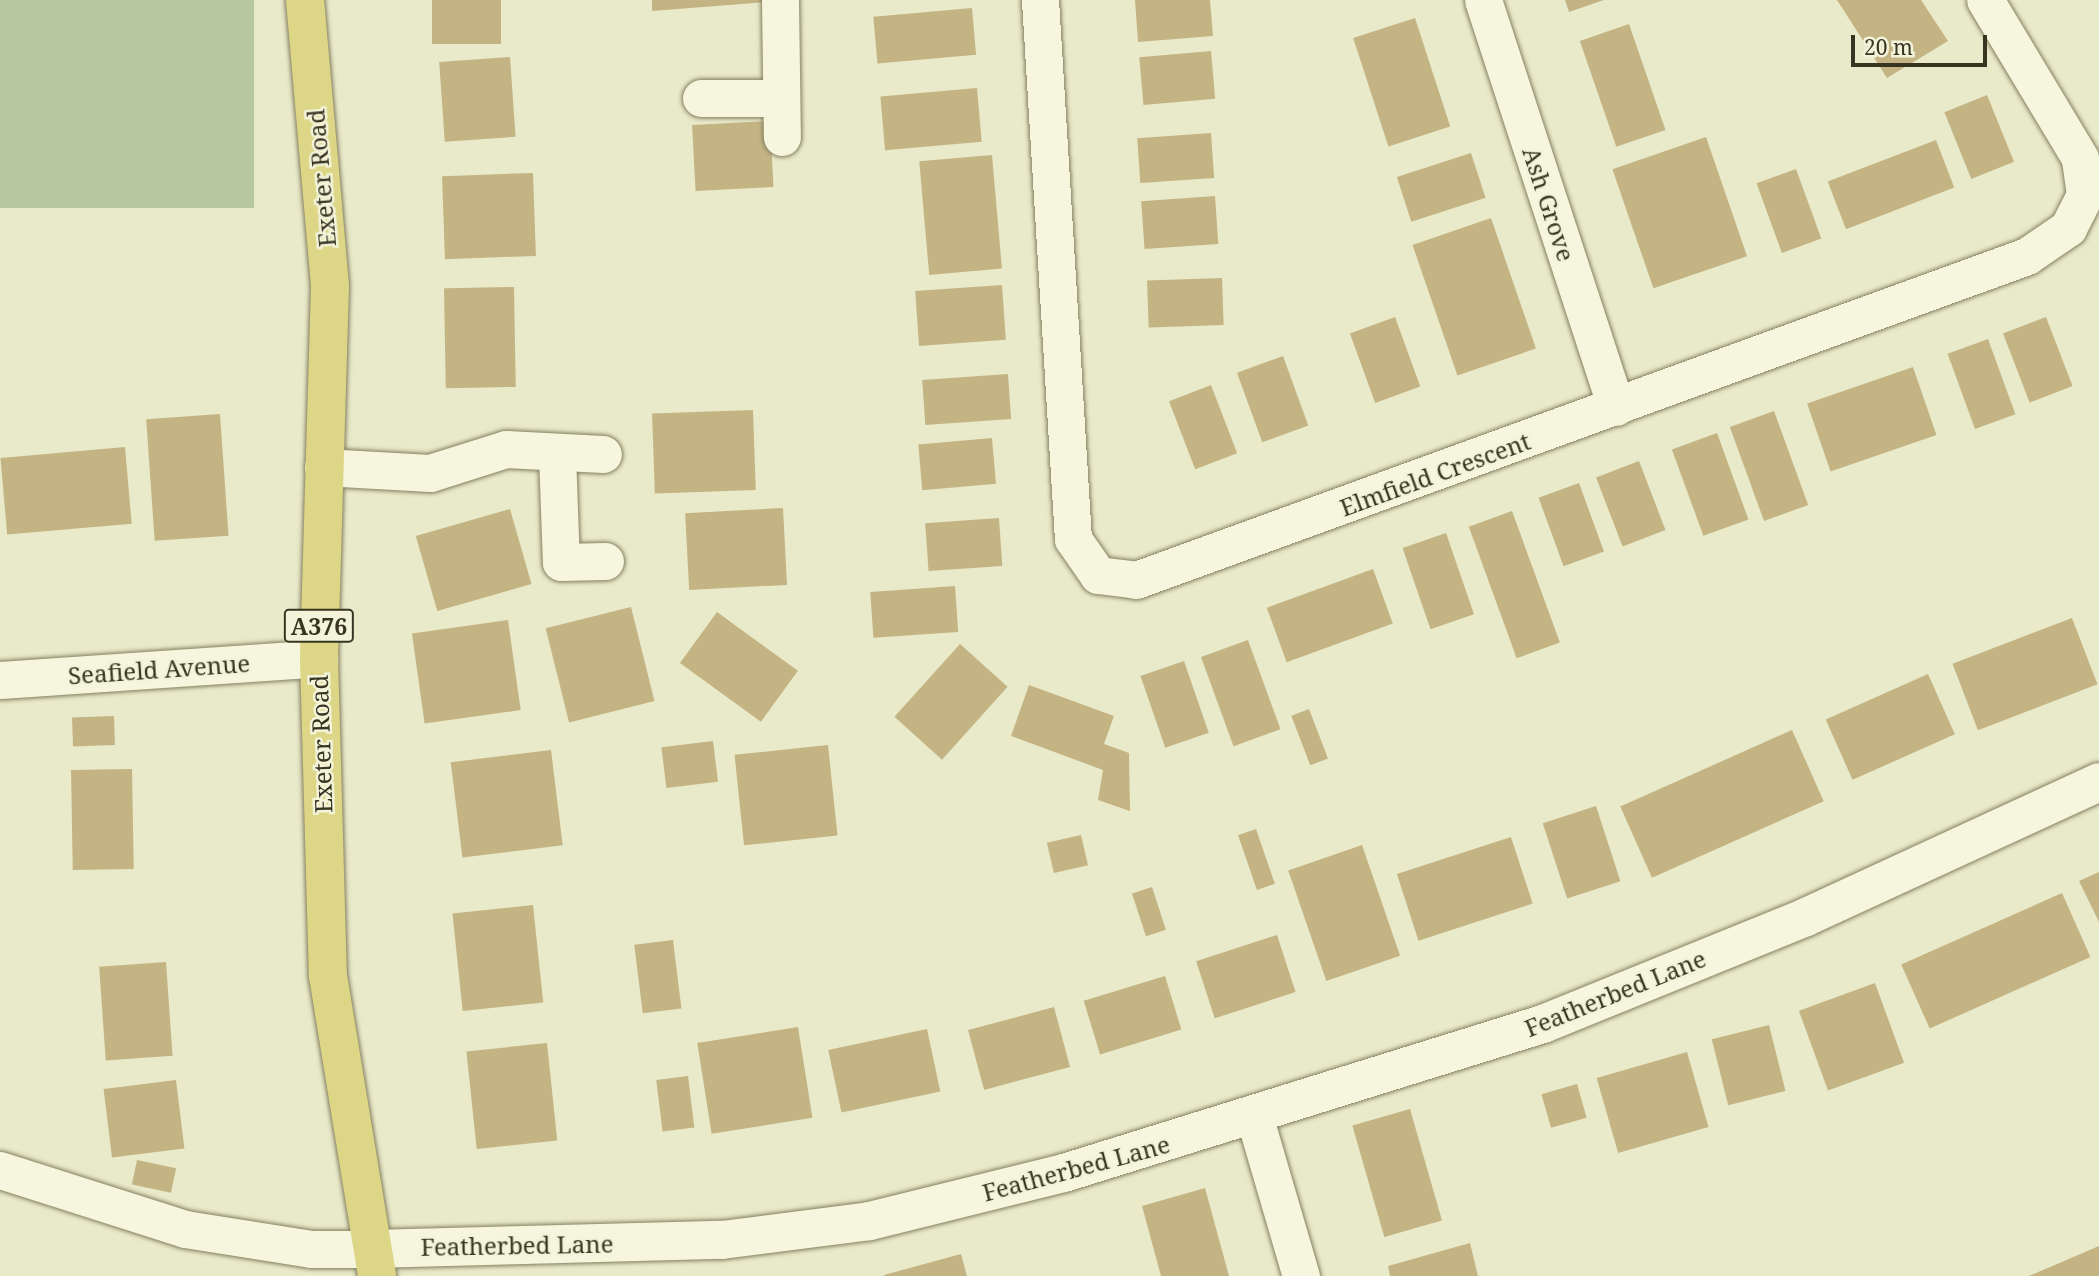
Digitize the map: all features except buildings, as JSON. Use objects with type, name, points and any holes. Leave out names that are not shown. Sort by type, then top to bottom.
[{"type":"highway","name":"Exeter Road","points":[[306,0],[330,286],[319,658],[328,975],[374,1262]]},
{"type":"street","points":[[780,0],[782,137]]},
{"type":"street","name":"Elmfield Crescent","points":[[1040,0],[1073,539],[1098,575],[1136,580],[2026,256],[2068,228],[2085,195],[2080,158],[1984,0]]},
{"type":"street","name":"Ash Grove","points":[[1483,0],[1616,407]]},
{"type":"street","points":[[701,98],[782,98]]},
{"type":"street","points":[[323,467],[430,473],[506,449],[557,455],[603,454]]},
{"type":"street","points":[[557,455],[561,562],[605,561]]},
{"type":"street","name":"Seafield Avenue","points":[[0,680],[319,658]]},
{"type":"street","name":"Featherbed Lane","points":[[0,1170],[185,1229],[374,1262],[722,1240],[870,1221],[1255,1119],[1543,1024],[1806,917],[2099,782]]},
{"type":"street","points":[[1255,1119],[1301,1276]]},
{"type":"green space","points":[[0,0],[254,0],[254,208],[0,208]]}]
